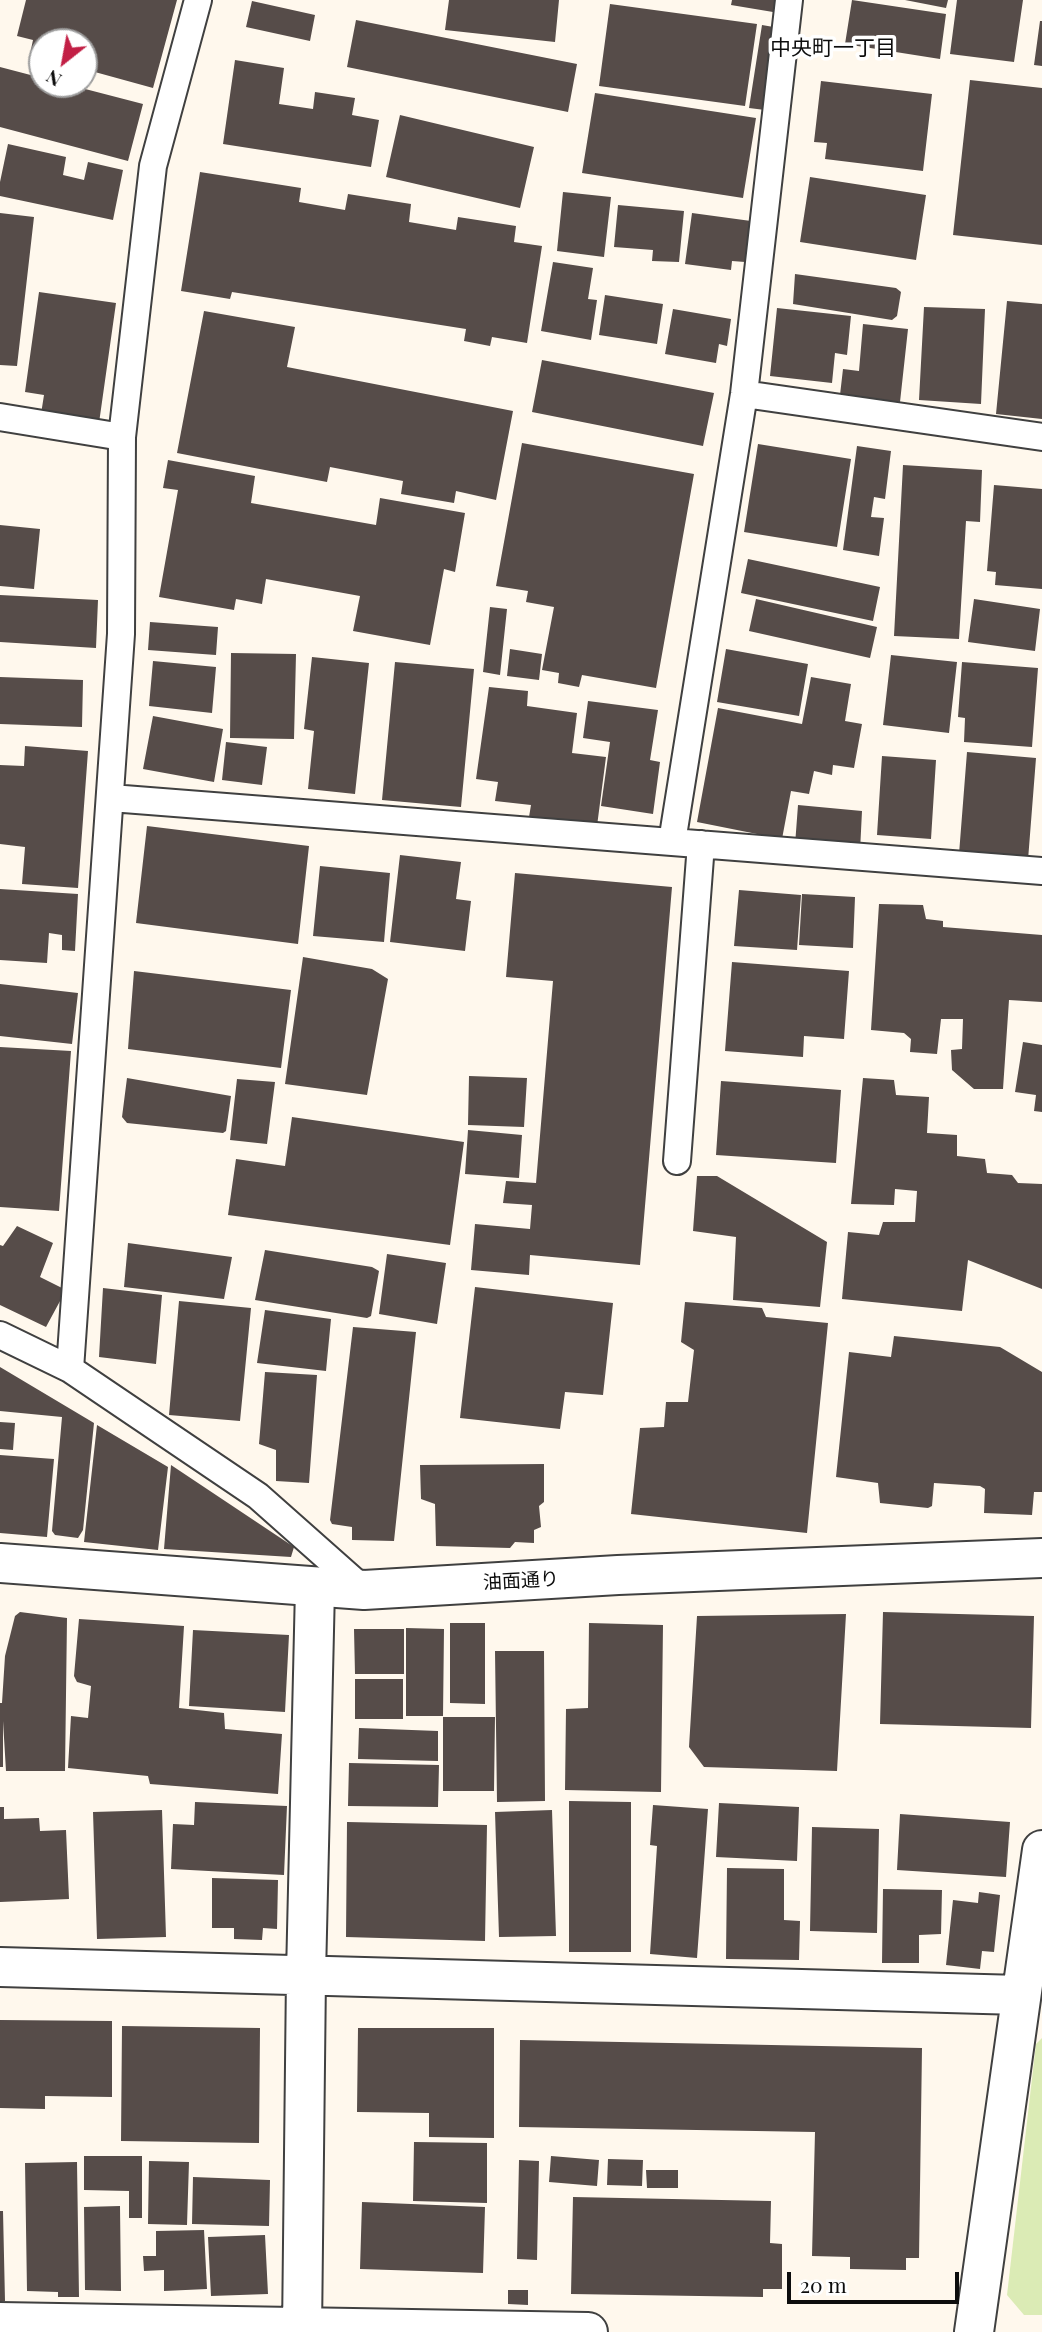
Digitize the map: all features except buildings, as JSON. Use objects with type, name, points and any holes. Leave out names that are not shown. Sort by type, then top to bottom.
[{"type":"street","name":"油面通り","points":[[0,1563],[365,1590],[618,1575],[1042,1558]]},
{"type":"street","points":[[301,2330],[315,1588]]},
{"type":"street","points":[[974,2332],[1031,1995],[1042,1850]]},
{"type":"street","points":[[0,1967],[1031,1995]]},
{"type":"street","points":[[0,2322],[301,2330],[588,2332]]},
{"type":"lane","points":[[70,1369],[121,634],[122,437],[153,166],[198,0]]},
{"type":"lane","points":[[672,842],[744,394],[789,0]]},
{"type":"lane","points":[[744,394],[1042,437]]},
{"type":"lane","points":[[0,417],[122,437]]},
{"type":"lane","points":[[111,798],[1042,871]]},
{"type":"lane","points":[[677,1161],[701,844]]},
{"type":"lane","points":[[0,1335],[70,1369],[258,1496],[365,1590]]},
{"type":"green space","points":[[1042,2038],[1042,2315],[1024,2315],[1007,2295],[1036,2044]]},
{"type":"district","name":"中央町一丁目","points":[[833,48]]}]
